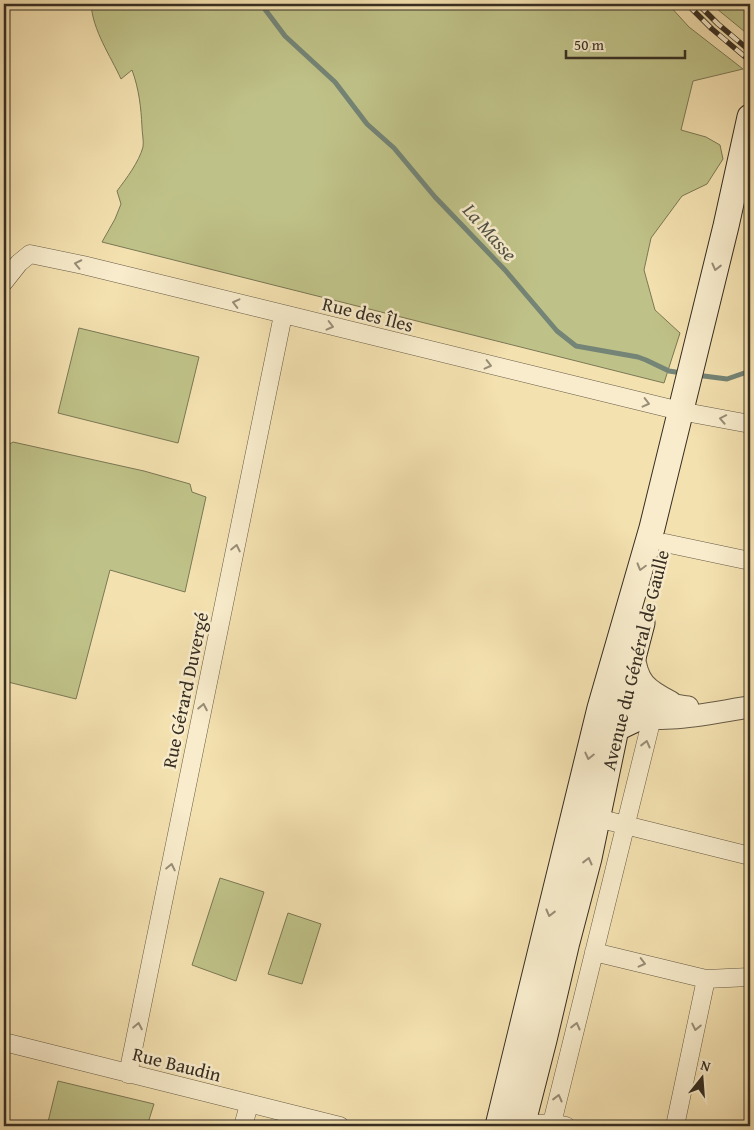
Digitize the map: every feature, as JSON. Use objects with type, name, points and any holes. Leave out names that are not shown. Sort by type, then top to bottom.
[{"type":"main road","name":"Avenue du Général de Gaulle","points":[[701,361],[746,156],[750,117]]},
{"type":"main road","name":"Avenue du Général de Gaulle","points":[[522,1123],[624,712],[626,651],[652,528],[685,408],[701,361],[750,194]]},
{"type":"main road","name":"Avenue du Général de Gaulle","points":[[626,651],[665,543],[685,408]]},
{"type":"main road","points":[[498,1126],[538,963],[624,712]]},
{"type":"street","name":"Rue des Îles","points":[[4,282],[19,263],[30,254],[84,265],[283,315],[750,424]]},
{"type":"street","name":"Rue Gérard Duvergé","points":[[128,1074],[283,315]]},
{"type":"street","points":[[665,543],[750,561]]},
{"type":"street","points":[[626,651],[643,682],[654,693],[677,706]]},
{"type":"street","points":[[529,1003],[532,1027],[510,1118],[522,1123],[559,1124],[565,1073],[625,825],[624,712],[633,699],[716,712]]},
{"type":"street","points":[[624,712],[676,718],[750,707]]},
{"type":"street","points":[[597,818],[750,856]]},
{"type":"street","points":[[594,952],[706,979],[750,977]]},
{"type":"street","points":[[674,1126],[706,979]]},
{"type":"street","name":"Rue Baudin","points":[[4,1042],[249,1105],[340,1126]]},
{"type":"street","points":[[243,1126],[249,1105]]},
{"type":"green space","points":[[91,4],[668,4],[689,27],[743,69],[693,81],[681,130],[706,137],[720,145],[723,159],[707,184],[682,196],[651,238],[644,270],[655,310],[680,333],[664,383],[102,242],[121,204],[117,191],[141,153],[143,142],[139,98],[132,70],[121,79],[98,33]]},
{"type":"green space","points":[[711,4],[750,4],[750,36]]},
{"type":"green space","points":[[79,328],[199,357],[178,443],[58,413]]},
{"type":"green space","points":[[13,442],[144,471],[190,484],[192,492],[206,497],[185,592],[110,570],[76,699],[4,681],[4,448]]},
{"type":"green space","points":[[220,878],[264,892],[236,981],[192,965]]},
{"type":"green space","points":[[288,913],[321,924],[302,984],[268,974]]},
{"type":"green space","points":[[58,1081],[154,1104],[147,1126],[47,1126]]},
{"type":"waterway","name":"La Masse","points":[[261,4],[285,36],[335,82],[367,124],[394,148],[435,197],[505,270],[557,331],[576,346],[638,357],[669,371],[682,373]]},
{"type":"waterway","name":"La Masse","points":[[696,375],[727,379],[750,371]]},
{"type":"railway","points":[[687,4],[712,29],[750,61]]},
{"type":"railway","points":[[698,4],[750,51]]}]
